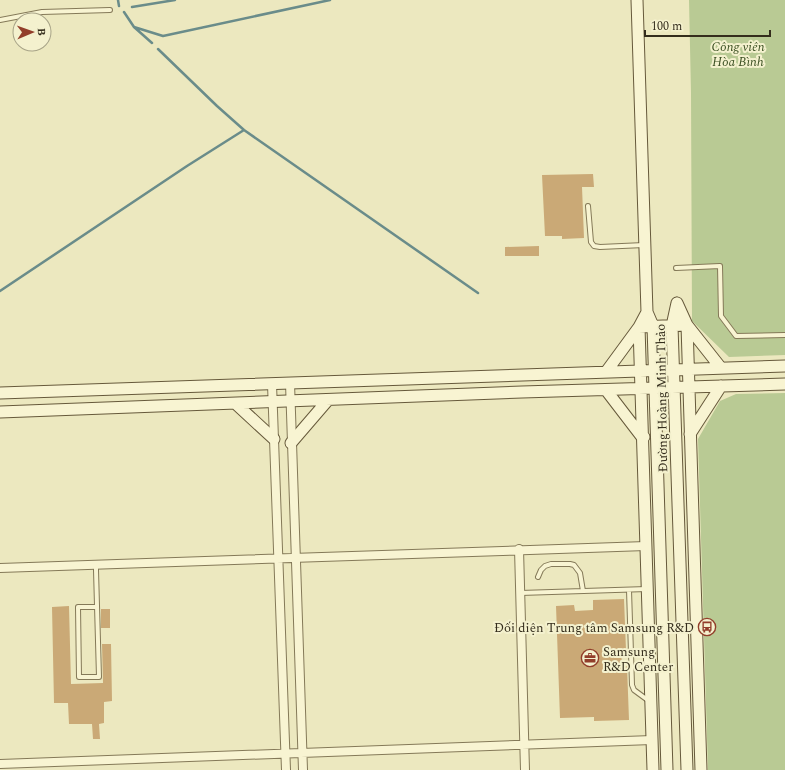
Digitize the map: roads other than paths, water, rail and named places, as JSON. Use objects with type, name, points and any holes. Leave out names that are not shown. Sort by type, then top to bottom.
[{"type":"main road","name":"Đường Hoàng Minh Thảo","points":[[637,0],[647,312],[653,326],[667,770]]},
{"type":"main road","name":"Đường Hoàng Minh Thảo","points":[[687,770],[672,326],[677,303],[687,325],[687,369],[701,770]]},
{"type":"main road","name":"Đường Hoàng Minh Thảo","points":[[647,312],[639,327],[653,770]]},
{"type":"main road","points":[[606,372],[639,327],[653,326],[687,325],[721,368]]},
{"type":"main road","points":[[0,393],[785,366]]},
{"type":"main road","points":[[0,412],[785,384]]},
{"type":"main road","points":[[675,435],[690,434],[721,386]]},
{"type":"main road","points":[[606,390],[642,437],[656,436]]},
{"type":"main road","points":[[291,443],[328,400]]},
{"type":"main road","points":[[236,404],[274,439]]},
{"type":"street","points":[[290,383],[303,770]]},
{"type":"street","points":[[272,384],[286,770]]},
{"type":"street","points":[[0,568],[646,546]]},
{"type":"street","points":[[519,550],[525,770]]},
{"type":"street","points":[[0,764],[652,740]]},
{"type":"lane","points":[[0,20],[42,12],[110,10]]},
{"type":"lane","points":[[588,206],[591,242],[594,246],[645,245]]},
{"type":"lane","points":[[676,268],[720,266],[722,316],[736,336],[785,336]]},
{"type":"lane","points":[[96,564],[99,677],[79,677],[78,607],[97,607]]},
{"type":"lane","points":[[538,577],[541,570],[545,566],[551,564],[574,565],[580,573],[583,591]]},
{"type":"lane","points":[[520,593],[647,589]]},
{"type":"lane","points":[[628,590],[632,685],[634,690],[651,702]]},
{"type":"waterway","points":[[118,0],[119,6]]},
{"type":"waterway","points":[[132,7],[175,0]]},
{"type":"waterway","points":[[134,27],[163,36],[330,0]]},
{"type":"waterway","points":[[124,12],[134,27],[152,43]]},
{"type":"waterway","points":[[158,49],[244,130],[478,293]]},
{"type":"waterway","points":[[0,291],[187,166],[244,130]]},
{"type":"place","name":"Đối diện Trung tâm Samsung R&D","points":[[707,627]]},
{"type":"place","name":"Samsung R&D Center","points":[[590,658]]},
{"type":"park label","name":"Công viên Hòa Bình","points":[[738,54]]}]
